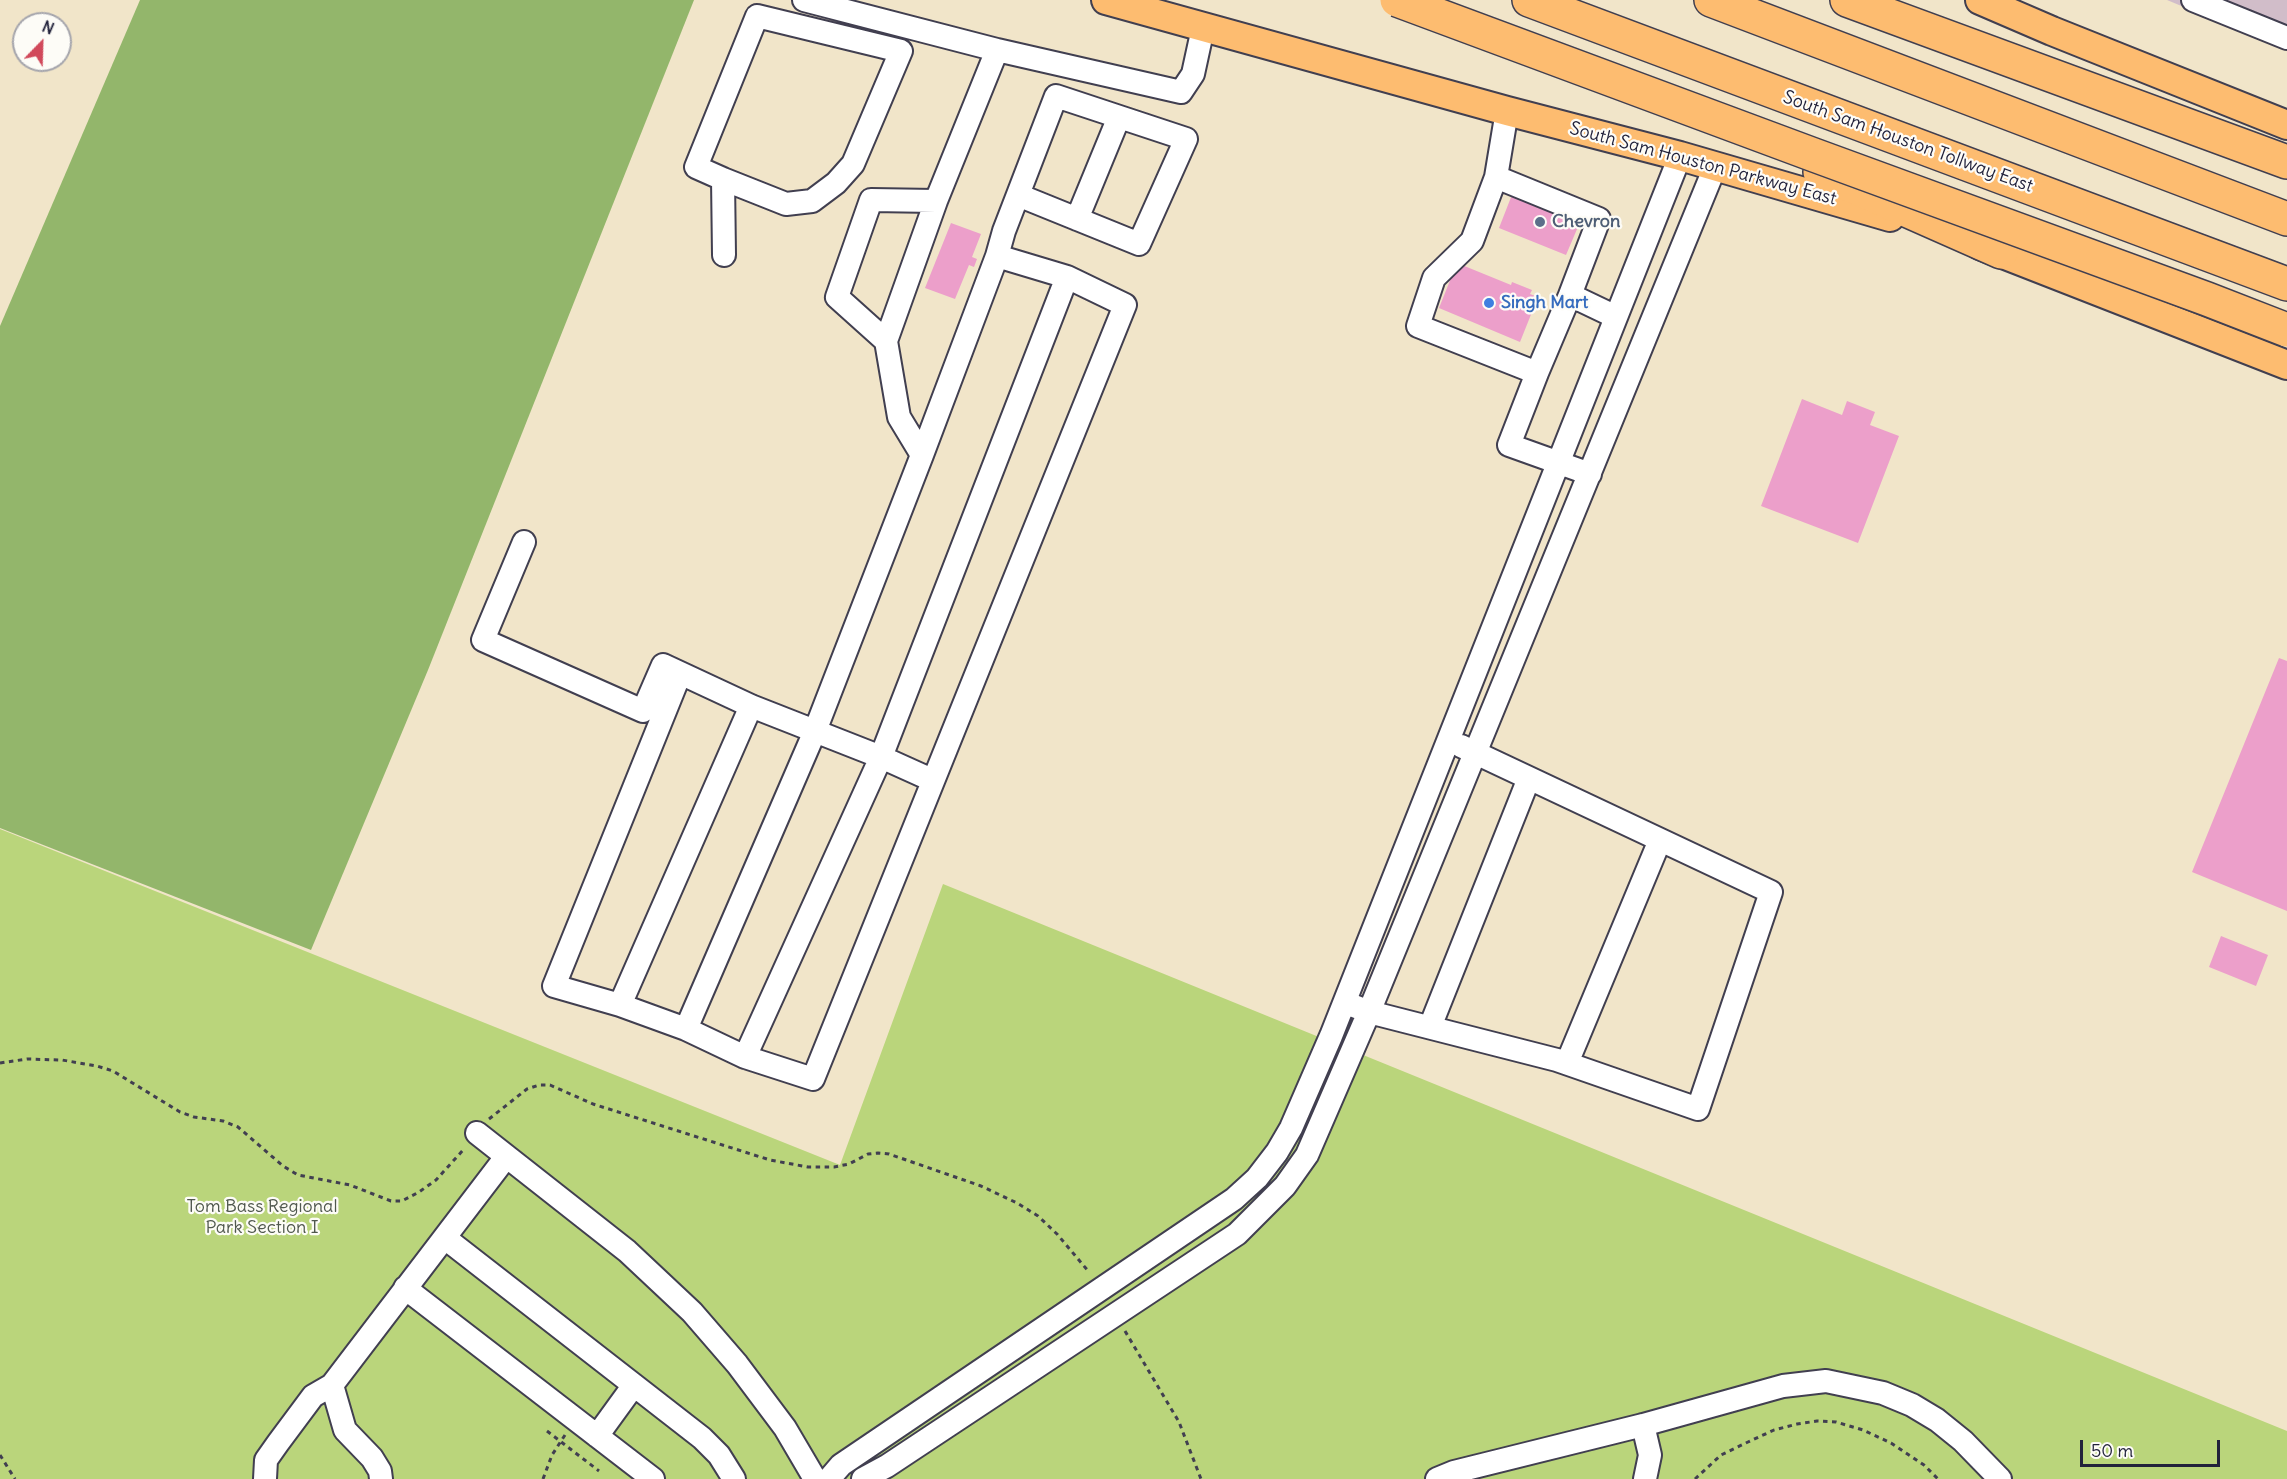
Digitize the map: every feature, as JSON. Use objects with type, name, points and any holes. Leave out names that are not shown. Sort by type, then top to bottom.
[{"type":"highway","points":[[1397,0],[2287,330]]},
{"type":"highway","points":[[1409,0],[1701,121],[2001,252]]},
{"type":"highway","name":"South Sam Houston Tollway East","points":[[1528,0],[2287,284]]},
{"type":"highway","points":[[1711,0],[2287,219]]},
{"type":"highway","points":[[1847,0],[2287,162]]},
{"type":"highway","points":[[1878,0],[2287,138]]},
{"type":"main road","name":"South Sam Houston Parkway East","points":[[1106,0],[1836,199],[2001,252],[2287,365]]},
{"type":"main road","points":[[1980,0],[2287,125]]},
{"type":"lane","points":[[804,0],[997,50],[1181,92],[1193,74],[1203,28]]},
{"type":"lane","points":[[2193,0],[2287,38]]},
{"type":"lane","points":[[757,16],[901,51],[853,164],[836,183],[812,201],[786,204],[723,179],[696,167],[757,16]]},
{"type":"lane","points":[[922,455],[899,417],[886,341],[936,201],[997,50]]},
{"type":"lane","points":[[686,1029],[815,731],[922,455],[1018,195],[1056,96],[1186,139],[1139,244],[1018,195]]},
{"type":"lane","points":[[1507,111],[1496,177],[1472,241],[1434,278],[1418,327],[1537,373]]},
{"type":"lane","points":[[1077,219],[1119,117]]},
{"type":"lane","points":[[829,1479],[841,1465],[1234,1199],[1257,1178],[1291,1128],[1345,1002],[1557,461],[1680,156]]},
{"type":"lane","points":[[863,1479],[887,1466],[1236,1234],[1285,1186],[1307,1155],[1475,753],[1715,167]]},
{"type":"lane","points":[[1496,177],[1599,219],[1509,445],[1590,474]]},
{"type":"lane","points":[[723,179],[724,255]]},
{"type":"lane","points":[[886,341],[837,297],[871,200],[936,201]]},
{"type":"lane","points":[[680,674],[554,986],[620,1005],[686,1029],[745,1057],[813,1079],[1125,305],[1067,277],[997,256]]},
{"type":"lane","points":[[745,1057],[881,757],[1067,277]]},
{"type":"lane","points":[[1570,295],[1616,317]]},
{"type":"lane","points":[[524,542],[483,640],[643,711],[663,665],[752,706],[881,757],[932,780]]},
{"type":"lane","points":[[620,1005],[752,706]]},
{"type":"lane","points":[[1345,1002],[1368,1012],[1567,1063],[1698,1109],[1771,892],[1449,741]]},
{"type":"lane","points":[[1430,1028],[1529,778]]},
{"type":"lane","points":[[1567,1063],[1660,840]]},
{"type":"lane","points":[[477,1133],[627,1251],[692,1311],[737,1364],[785,1428],[815,1479]]},
{"type":"lane","points":[[265,1479],[266,1460],[313,1396],[332,1385],[506,1157]]},
{"type":"lane","points":[[445,1238],[702,1438],[718,1455],[734,1479]]},
{"type":"lane","points":[[1107,1285],[1121,1310]]},
{"type":"lane","points":[[405,1288],[653,1479]]},
{"type":"lane","points":[[1437,1479],[1454,1472],[1643,1425],[1783,1386],[1827,1381],[1883,1392],[1912,1405],[1963,1440],[2000,1479]]},
{"type":"lane","points":[[332,1385],[345,1430],[372,1458],[380,1471],[381,1479]]},
{"type":"lane","points":[[597,1436],[634,1385]]},
{"type":"lane","points":[[1643,1425],[1650,1455],[1645,1479]]},
{"type":"path","points":[[0,1063],[27,1059],[62,1060],[113,1071],[180,1112],[194,1118],[223,1121],[238,1127],[283,1166],[298,1175],[350,1185],[391,1201],[402,1201],[436,1180],[490,1117],[526,1089],[539,1085],[550,1085],[593,1104],[770,1160],[808,1167],[834,1167],[849,1164],[868,1154],[889,1154],[981,1186],[1038,1216],[1107,1285]]},
{"type":"path","points":[[1121,1310],[1179,1422],[1201,1479]]},
{"type":"path","points":[[543,1479],[545,1470],[560,1442],[576,1420]]},
{"type":"path","points":[[1695,1479],[1720,1455],[1774,1430],[1817,1421],[1845,1425],[1891,1443],[1924,1466],[1938,1479]]},
{"type":"path","points":[[547,1431],[599,1471]]},
{"type":"path","points":[[0,1455],[15,1479]]},
{"type":"shaded area","points":[[2167,0],[2287,0],[2287,50]]},
{"type":"green space","points":[[140,0],[694,0],[428,670],[311,950],[0,828],[0,326]]},
{"type":"green space","name":"Tom Bass Regional Park Section I","points":[[0,829],[840,1165],[943,884],[2287,1431],[2287,1479],[0,1479]]},
{"type":"building","name":"Chevron","points":[[1515,187],[1583,215],[1566,255],[1499,228]]},
{"type":"building","points":[[951,223],[981,234],[972,257],[977,259],[974,267],[969,265],[955,299],[925,288]]},
{"type":"building","name":"Singh Mart","points":[[1457,263],[1511,285],[1512,282],[1532,290],[1530,294],[1538,297],[1520,342],[1439,308]]},
{"type":"building","points":[[1802,399],[1842,415],[1847,401],[1875,412],[1870,425],[1899,436],[1858,543],[1761,506]]},
{"type":"building","points":[[2279,658],[2287,661],[2287,911],[2192,872]]},
{"type":"building","points":[[2221,936],[2268,955],[2256,986],[2209,967]]},
{"type":"place","name":"Chevron","points":[[1540,222]]},
{"type":"place","name":"Singh Mart","points":[[1489,303]]}]
